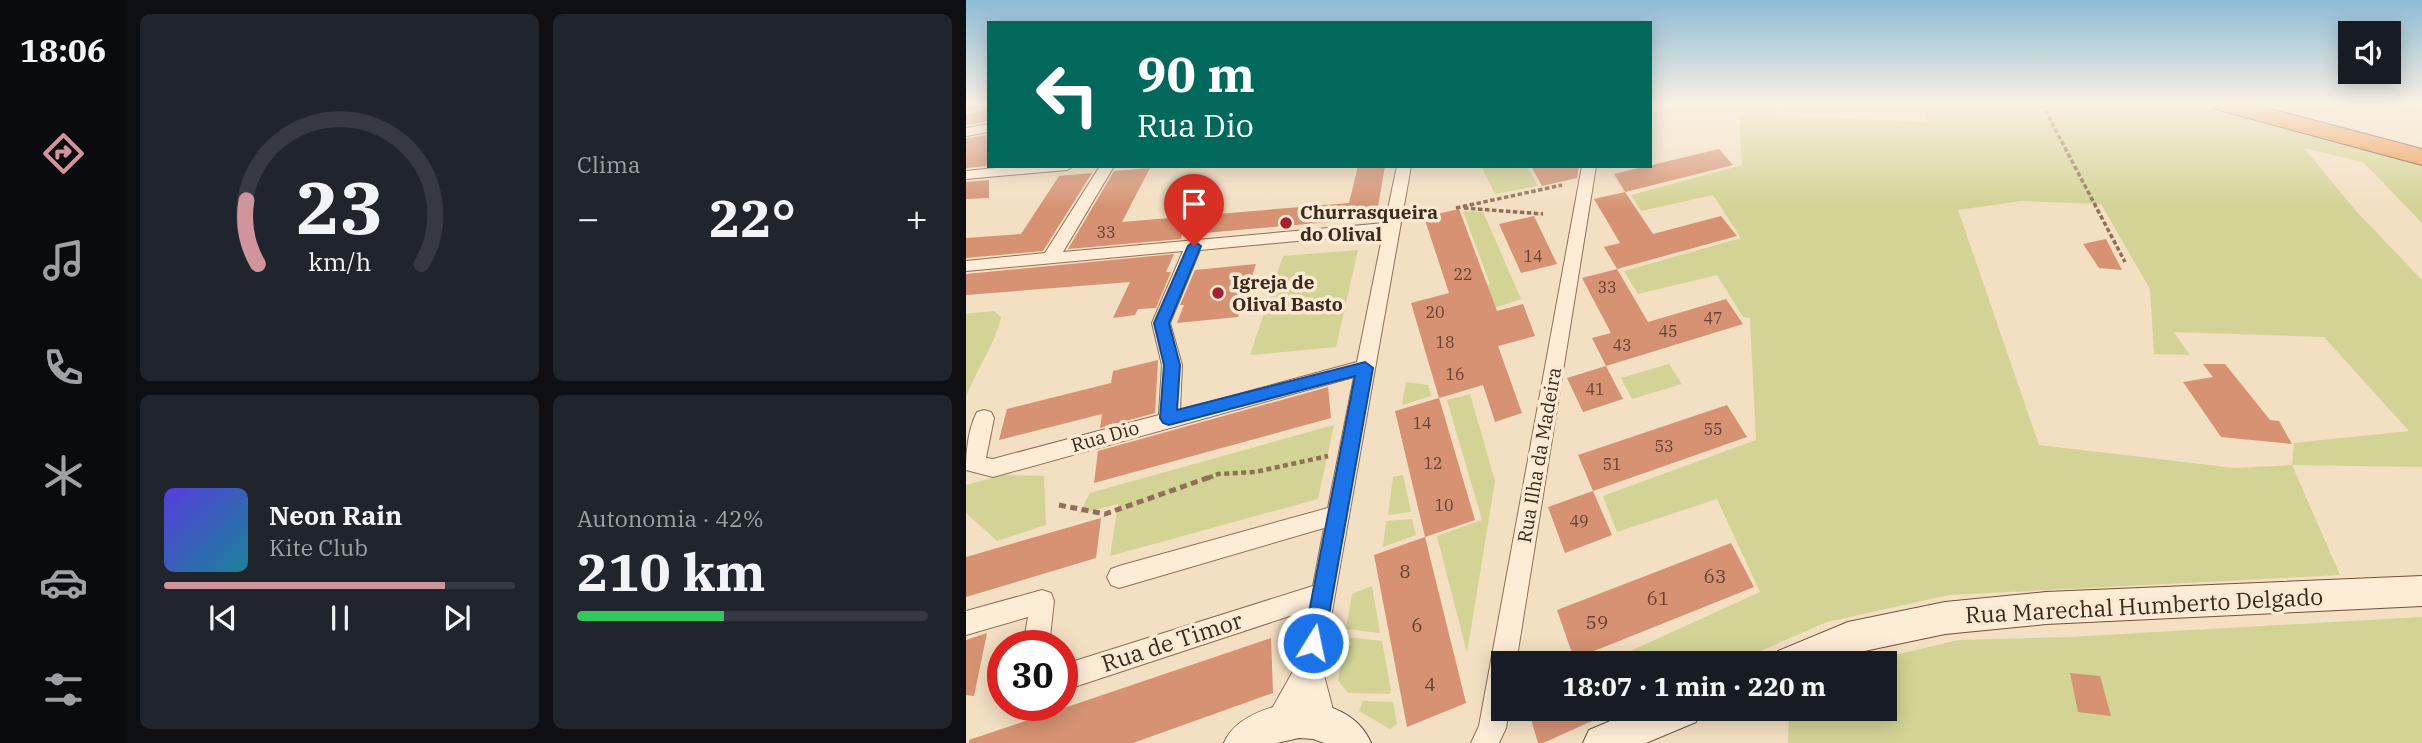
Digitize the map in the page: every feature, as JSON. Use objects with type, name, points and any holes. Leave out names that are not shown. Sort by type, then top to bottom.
[{"type":"highway","points":[[2360,139],[2422,156]]},
{"type":"street","points":[[966,175],[1019,168]]},
{"type":"street","points":[[1050,259],[1106,168]]},
{"type":"street","points":[[1278,723],[1309,668],[1404,168]]},
{"type":"street","name":"Rua Ilha da Madeira","points":[[1485,743],[1492,728],[1589,168]]},
{"type":"street","points":[[966,266],[1394,227]]},
{"type":"street","points":[[1169,418],[1172,365],[1161,323],[1194,246]]},
{"type":"street","name":"Rua Dio","points":[[984,418],[974,465],[993,468],[1169,418],[1365,368]]},
{"type":"street","points":[[1119,577],[1337,515]]},
{"type":"street","name":"Rua Marechal Humberto Delgado","points":[[1818,651],[1848,638],[1945,618],[2046,608],[2422,591]]},
{"type":"street","name":"Rua de Timor","points":[[1078,673],[1322,594]]},
{"type":"street","points":[[966,624],[1042,601],[1038,630]]},
{"type":"street","points":[[1309,668],[1322,722]]},
{"type":"street","points":[[1243,743],[1278,723],[1300,719],[1322,722],[1340,730],[1352,743]]},
{"type":"street","points":[[1602,743],[1654,721]]},
{"type":"path","points":[[2059,139],[2086,184],[2125,262]]},
{"type":"path","points":[[1543,214],[1456,208],[1562,185]]},
{"type":"path","points":[[1059,506],[1105,514],[1218,474],[1255,472],[1350,451]]},
{"type":"green space","points":[[1740,139],[2321,139],[2422,165],[2422,223],[2363,162],[2304,148],[2356,211],[2422,280],[2422,467],[2292,465],[2340,575],[1949,595],[1827,622],[1761,651],[1630,651],[1760,592],[1717,499],[1617,532],[1603,496],[1756,440],[1750,318],[1743,317],[1717,275],[1638,294],[1624,271],[1741,238],[1713,195],[1641,211],[1631,195],[1742,165]],"holes":[[[2022,201],[2101,204],[2150,289],[2154,354],[2190,355],[2174,332],[2324,337],[2409,431],[2294,443],[2292,465],[2235,468],[2039,445],[1958,210]]]},
{"type":"green space","points":[[1482,168],[1528,168],[1538,186],[1495,194]]},
{"type":"green space","points":[[1463,211],[1483,212],[1521,299],[1486,311],[1456,293],[1490,284]]},
{"type":"green space","points":[[1358,250],[1336,347],[1250,355],[1283,256]]},
{"type":"green space","points":[[994,311],[1001,317],[998,327],[966,398],[966,314]]},
{"type":"green space","points":[[1669,364],[1682,384],[1632,399],[1621,378]]},
{"type":"green space","points":[[1406,382],[1428,385],[1431,396],[1402,405]]},
{"type":"green space","points":[[1470,394],[1495,481],[1467,653],[1437,536],[1482,520],[1447,400]]},
{"type":"green space","points":[[1334,425],[1318,499],[1110,556],[1118,504],[1079,514],[1090,493]]},
{"type":"green space","points":[[1003,475],[1044,476],[1046,525],[997,541],[966,513],[966,485]]},
{"type":"green space","points":[[1403,475],[1411,512],[1388,515],[1393,477]]},
{"type":"green space","points":[[1412,519],[1416,535],[1383,547],[1386,521]]},
{"type":"green space","points":[[1372,586],[1380,633],[1346,629],[1352,594]]},
{"type":"green space","points":[[2422,617],[2422,743],[1788,743],[1789,721],[1897,721],[1897,654],[1959,640],[2070,637]]},
{"type":"green space","points":[[1345,637],[1382,641],[1391,691],[1389,694],[1348,693],[1338,680]]},
{"type":"green space","points":[[1363,701],[1393,702],[1397,724],[1390,729],[1359,711]]},
{"type":"building","points":[[966,139],[987,139],[987,166],[966,168]]},
{"type":"building","points":[[1719,149],[1733,165],[1625,192],[1614,174],[1652,168],[1652,165]]},
{"type":"building","points":[[1150,168],[1122,222],[1349,203],[1358,168],[1385,168],[1376,218],[1182,235],[1181,239],[1068,249],[1114,171]]},
{"type":"building","points":[[1532,168],[1579,168],[1577,178],[1542,186]]},
{"type":"building","points":[[1092,173],[1043,251],[966,258],[966,238],[1021,234],[1059,176]]},
{"type":"building","points":[[989,180],[989,198],[966,199],[966,182]]},
{"type":"building","points":[[1625,192],[1653,234],[1721,216],[1737,236],[1617,269],[1604,247],[1620,243],[1594,199]]},
{"type":"building","points":[[1459,209],[1497,311],[1523,304],[1535,336],[1498,346],[1522,413],[1495,422],[1483,385],[1439,398],[1411,303],[1449,293],[1424,217]]},
{"type":"building","points":[[1534,216],[1557,264],[1521,273],[1499,224]]},
{"type":"building","points":[[2106,239],[2122,270],[2099,268],[2083,244]]},
{"type":"building","points":[[1174,254],[1166,272],[1171,272],[1156,308],[1138,309],[1135,315],[1113,318],[1130,282],[966,295],[966,274]]},
{"type":"building","name":"Igreja de Olival Basto","points":[[1256,264],[1238,317],[1177,323],[1184,305],[1180,305],[1195,270]]},
{"type":"building","points":[[1617,269],[1648,322],[1726,299],[1743,324],[1606,366],[1592,338],[1611,333],[1582,278]]},
{"type":"building","points":[[1158,360],[1155,413],[1100,428],[1102,414],[999,440],[1007,409],[1111,383],[1113,371]]},
{"type":"building","points":[[2203,364],[2225,364],[2270,420],[2279,421],[2292,444],[2221,437],[2183,382],[2213,377]]},
{"type":"building","points":[[1606,366],[1623,399],[1583,412],[1567,378]]},
{"type":"building","points":[[1328,387],[1331,418],[1094,483],[1098,451]]},
{"type":"building","points":[[1439,398],[1475,520],[1425,537],[1395,411]]},
{"type":"building","points":[[1727,405],[1747,437],[1593,491],[1578,455]]},
{"type":"building","points":[[1593,491],[1612,535],[1565,553],[1548,507]]},
{"type":"building","points":[[1101,518],[1096,558],[966,597],[966,557]]},
{"type":"building","points":[[1425,537],[1466,703],[1407,727],[1374,555]]},
{"type":"building","points":[[1731,543],[1754,587],[1594,651],[1571,651],[1557,610]]},
{"type":"building","points":[[987,633],[974,696],[966,695],[966,640]]},
{"type":"building","points":[[1271,638],[1273,693],[1133,743],[969,743],[969,740],[1025,721],[1078,721],[1078,703]]},
{"type":"building","points":[[2070,673],[2100,676],[2111,716],[2078,712]]},
{"type":"building","points":[[1532,721],[1592,721],[1543,743],[1538,743]]},
{"type":"place","name":"Churrasqueira do Olival","points":[[1286,223]]},
{"type":"place","name":"Igreja de Olival Basto","points":[[1218,293]]},
{"type":"route","points":[[1194,246],[1161,323],[1172,365],[1169,418],[1365,368],[1313,643]]}]
